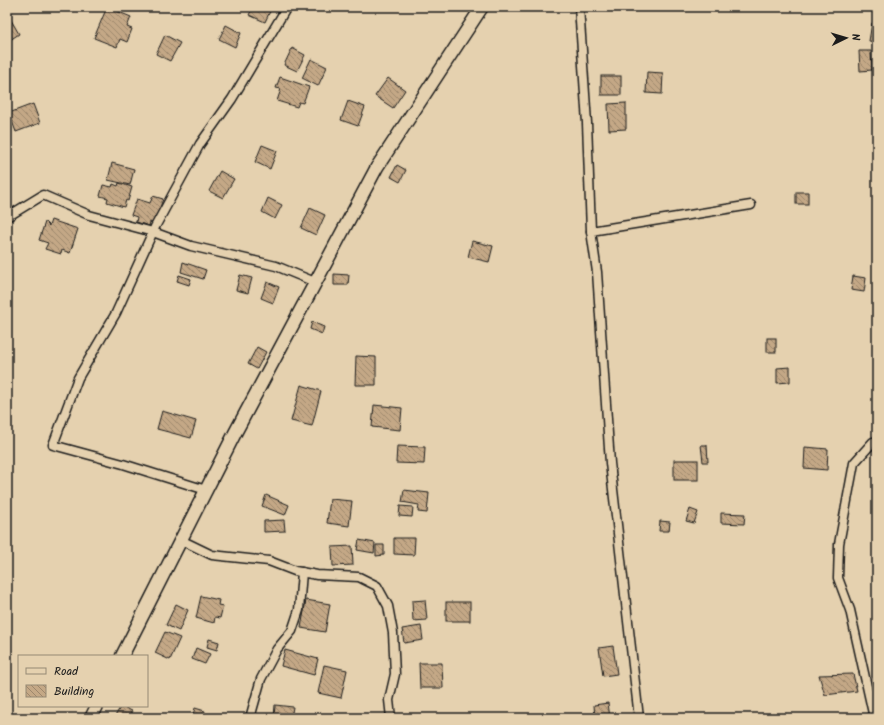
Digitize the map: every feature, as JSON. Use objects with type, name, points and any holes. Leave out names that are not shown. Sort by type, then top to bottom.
[{"type":"main road","points":[[123,655],[206,490],[377,167],[482,7]]},
{"type":"main road","points":[[91,718],[96,707]]},
{"type":"street","points":[[206,490],[123,464],[53,445],[78,378],[116,313],[153,232],[200,144],[232,99],[287,7]]},
{"type":"street","points":[[578,7],[587,123],[591,231],[597,272],[610,464],[639,718]]},
{"type":"street","points":[[7,217],[43,196],[89,215],[153,232],[191,246],[276,266],[315,282]]},
{"type":"street","points":[[591,231],[751,205]]},
{"type":"street","points":[[874,718],[850,610],[838,578],[838,544],[854,463],[873,442],[877,441]]},
{"type":"street","points":[[181,540],[212,555],[269,561],[302,572],[317,575],[359,577],[377,586],[388,606],[393,633],[395,674],[390,700],[391,718]]},
{"type":"street","points":[[250,718],[261,679],[277,649],[292,631],[299,610],[302,572]]},
{"type":"building","points":[[107,7],[131,17],[127,27],[132,29],[127,42],[120,39],[117,47],[94,38]]},
{"type":"building","points":[[253,7],[272,7],[265,22],[249,15]]},
{"type":"building","points":[[7,13],[19,34],[7,42]]},
{"type":"building","points":[[872,23],[877,23],[877,42],[869,41]]},
{"type":"building","points":[[226,25],[241,33],[235,47],[219,39]]},
{"type":"building","points":[[165,35],[180,43],[170,61],[156,54]]},
{"type":"building","points":[[292,48],[305,55],[297,71],[284,65]]},
{"type":"building","points":[[859,51],[871,51],[872,70],[860,71]]},
{"type":"building","points":[[311,59],[327,67],[318,86],[302,78]]},
{"type":"building","points":[[647,72],[663,73],[662,94],[646,93]]},
{"type":"building","points":[[601,76],[621,76],[621,95],[601,95]]},
{"type":"building","points":[[280,77],[309,87],[303,103],[299,102],[297,107],[277,101],[281,89],[276,88]]},
{"type":"building","points":[[388,78],[405,90],[393,108],[375,96]]},
{"type":"building","points":[[348,101],[365,107],[358,126],[341,120]]},
{"type":"building","points":[[626,103],[626,129],[609,130],[608,104]]},
{"type":"building","points":[[33,104],[40,123],[16,132],[9,113]]},
{"type":"building","points":[[262,145],[277,151],[270,169],[255,162]]},
{"type":"building","points":[[112,163],[134,169],[130,185],[108,180]]},
{"type":"building","points":[[397,165],[406,170],[400,182],[391,177]]},
{"type":"building","points":[[220,171],[234,179],[223,198],[209,191]]},
{"type":"building","points":[[119,183],[132,187],[128,201],[126,200],[124,207],[107,202],[108,198],[100,196],[103,185],[112,187],[113,184],[118,186]]},
{"type":"building","points":[[796,192],[808,192],[808,204],[796,204]]},
{"type":"building","points":[[153,196],[163,199],[154,224],[150,222],[149,226],[136,222],[137,217],[131,215],[137,199],[150,203]]},
{"type":"building","points":[[268,198],[282,205],[275,219],[262,212]]},
{"type":"building","points":[[310,208],[325,215],[316,235],[301,228]]},
{"type":"building","points":[[51,220],[78,229],[70,253],[62,250],[61,254],[45,249],[48,243],[39,240],[45,222],[49,226]]},
{"type":"building","points":[[472,241],[493,246],[489,262],[468,257]]},
{"type":"building","points":[[183,262],[206,270],[203,279],[181,272]]},
{"type":"building","points":[[334,274],[349,275],[348,285],[334,285]]},
{"type":"building","points":[[179,275],[191,279],[189,285],[177,281]]},
{"type":"building","points":[[240,275],[252,278],[248,293],[236,290]]},
{"type":"building","points":[[853,276],[866,278],[864,292],[851,290]]},
{"type":"building","points":[[267,282],[279,287],[273,303],[261,298]]},
{"type":"building","points":[[312,322],[324,327],[322,334],[310,329]]},
{"type":"building","points":[[767,338],[776,338],[776,352],[767,352]]},
{"type":"building","points":[[257,347],[266,352],[257,369],[248,364]]},
{"type":"building","points":[[356,356],[376,357],[376,385],[355,385]]},
{"type":"building","points":[[790,367],[790,382],[777,383],[777,368]]},
{"type":"building","points":[[301,385],[321,391],[312,426],[291,421]]},
{"type":"building","points":[[374,405],[402,408],[400,430],[372,427]]},
{"type":"building","points":[[162,411],[196,421],[191,438],[157,429]]},
{"type":"building","points":[[701,445],[707,445],[708,462],[703,462]]},
{"type":"building","points":[[397,446],[425,447],[424,464],[396,463]]},
{"type":"building","points":[[805,447],[828,449],[827,470],[804,468]]},
{"type":"building","points":[[674,460],[698,460],[698,480],[674,480]]},
{"type":"building","points":[[404,490],[429,493],[427,513],[418,512],[419,505],[402,502]]},
{"type":"building","points":[[266,495],[289,505],[285,515],[262,506]]},
{"type":"building","points":[[330,499],[352,501],[349,526],[327,523]]},
{"type":"building","points":[[400,506],[413,507],[412,517],[399,516]]},
{"type":"building","points":[[690,509],[698,512],[694,523],[686,521]]},
{"type":"building","points":[[721,513],[745,514],[744,524],[721,523]]},
{"type":"building","points":[[284,520],[285,531],[264,532],[264,521]]},
{"type":"building","points":[[660,521],[670,522],[669,531],[659,531]]},
{"type":"building","points":[[394,538],[415,538],[414,555],[394,554]]},
{"type":"building","points":[[359,540],[375,543],[374,553],[357,550]]},
{"type":"building","points":[[376,545],[384,545],[384,555],[376,556]]},
{"type":"building","points":[[352,546],[353,565],[333,566],[332,547]]},
{"type":"building","points":[[201,596],[219,600],[218,605],[223,606],[220,618],[215,617],[214,623],[196,618]]},
{"type":"building","points":[[306,600],[330,604],[325,632],[301,628]]},
{"type":"building","points":[[425,600],[427,620],[413,621],[412,601]]},
{"type":"building","points":[[446,602],[470,602],[470,621],[446,621]]},
{"type":"building","points":[[176,604],[188,610],[179,631],[166,625]]},
{"type":"building","points":[[421,626],[423,640],[404,643],[402,629]]},
{"type":"building","points":[[165,632],[180,638],[170,660],[155,653]]},
{"type":"building","points":[[209,639],[219,642],[217,650],[207,647]]},
{"type":"building","points":[[613,646],[617,674],[603,676],[599,648]]},
{"type":"building","points":[[196,648],[210,654],[205,664],[192,659]]},
{"type":"building","points":[[285,650],[318,659],[314,675],[281,666]]},
{"type":"building","points":[[419,663],[442,663],[443,688],[420,688]]},
{"type":"building","points":[[324,665],[347,670],[341,698],[318,693]]},
{"type":"building","points":[[853,674],[857,691],[825,695],[819,675]]},
{"type":"building","points":[[608,703],[610,718],[595,718],[594,705]]},
{"type":"building","points":[[275,705],[293,707],[291,718],[274,718]]},
{"type":"building","points":[[120,707],[132,711],[128,718],[114,718]]},
{"type":"building","points":[[195,708],[205,711],[203,718],[192,718]]}]
